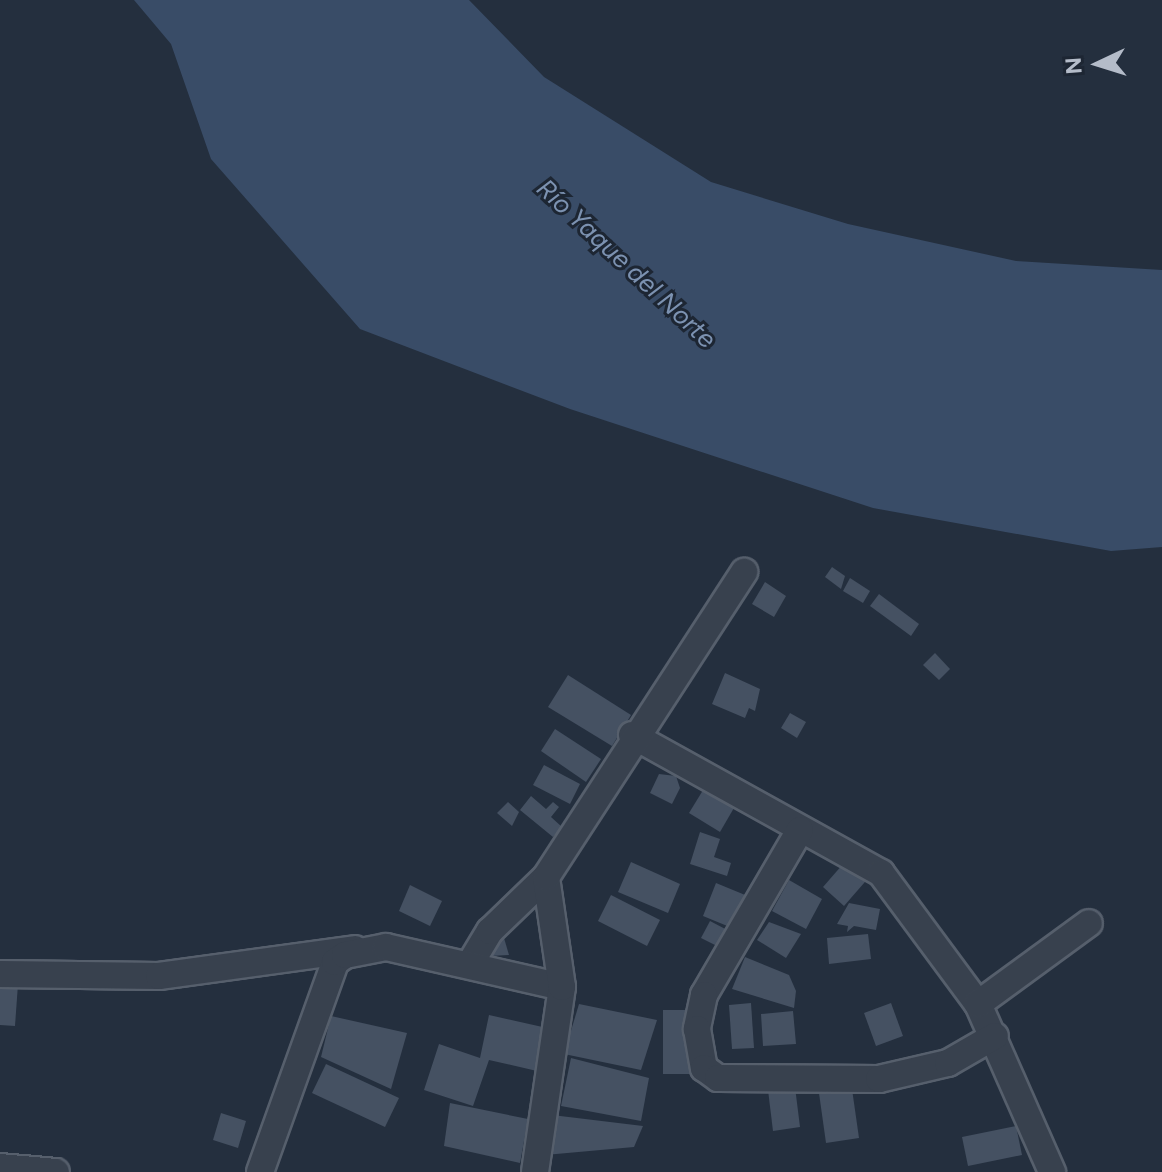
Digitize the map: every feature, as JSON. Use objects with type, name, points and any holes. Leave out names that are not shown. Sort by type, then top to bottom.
[{"type":"street","points":[[470,964],[490,931],[546,877],[632,735],[744,572]]},
{"type":"street","points":[[632,735],[881,873],[978,1004],[995,1036],[1052,1172]]},
{"type":"street","points":[[800,830],[704,995],[697,1029],[704,1068],[718,1078],[879,1079],[948,1063],[995,1036]]},
{"type":"street","points":[[535,1172],[562,987],[546,877]]},
{"type":"street","points":[[978,1004],[1089,923]]},
{"type":"street","points":[[0,974],[159,976],[386,947],[562,987]]},
{"type":"street","points":[[260,1172],[335,962],[386,947]]},
{"type":"street","points":[[0,1167],[56,1172]]},
{"type":"water","name":"Río Yaque del Norte","points":[[134,0],[469,0],[544,77],[711,182],[848,224],[1016,261],[1162,270],[1162,547],[1111,551],[873,508],[570,409],[360,329],[211,159],[171,44]]},
{"type":"building","points":[[832,567],[845,576],[841,589],[825,577]]},
{"type":"building","points":[[850,578],[870,591],[863,603],[843,591]]},
{"type":"building","points":[[765,582],[786,596],[774,617],[752,604]]},
{"type":"building","points":[[879,594],[919,624],[911,636],[870,606]]},
{"type":"building","points":[[935,653],[950,669],[939,680],[923,665]]},
{"type":"building","points":[[725,673],[760,689],[755,711],[749,708],[745,718],[712,704]]},
{"type":"building","points":[[568,675],[631,715],[612,746],[548,707]]},
{"type":"building","points":[[790,713],[806,722],[797,738],[781,728]]},
{"type":"building","points":[[555,729],[601,759],[586,782],[541,751]]},
{"type":"building","points":[[544,765],[580,784],[570,804],[533,785]]},
{"type":"building","points":[[659,774],[676,776],[680,788],[672,804],[650,793]]},
{"type":"building","points":[[708,782],[738,801],[720,832],[689,813]]},
{"type":"building","points":[[531,796],[546,809],[553,802],[559,807],[551,817],[562,827],[553,837],[520,810]]},
{"type":"building","points":[[508,802],[519,812],[512,826],[497,813]]},
{"type":"building","points":[[700,832],[720,839],[714,857],[731,863],[727,876],[690,864]]},
{"type":"building","points":[[850,856],[871,875],[844,906],[823,887]]},
{"type":"building","points":[[631,862],[680,884],[668,913],[618,892]]},
{"type":"building","points":[[789,880],[822,899],[806,929],[772,911]]},
{"type":"building","points":[[716,883],[750,897],[737,930],[703,916]]},
{"type":"building","points":[[410,885],[442,901],[430,926],[399,911]]},
{"type":"building","points":[[611,895],[660,920],[647,946],[598,921]]},
{"type":"building","points":[[849,903],[880,909],[876,930],[854,926],[847,932],[848,926],[837,924]]},
{"type":"building","points":[[710,921],[731,932],[723,949],[701,938]]},
{"type":"building","points":[[769,922],[801,934],[786,958],[757,940]]},
{"type":"building","points":[[868,934],[871,959],[829,964],[827,938]]},
{"type":"building","points":[[488,938],[504,938],[509,955],[488,956]]},
{"type":"building","points":[[745,957],[789,975],[796,991],[794,1008],[732,989]]},
{"type":"building","points":[[0,983],[18,984],[15,1026],[0,1025]]},
{"type":"building","points":[[751,1003],[754,1048],[732,1049],[729,1005]]},
{"type":"building","points":[[891,1003],[903,1036],[876,1046],[864,1013]]},
{"type":"building","points":[[579,1004],[657,1020],[641,1070],[564,1054]]},
{"type":"building","points":[[663,1010],[700,1010],[700,1074],[663,1074]]},
{"type":"building","points":[[793,1011],[796,1044],[763,1046],[761,1014]]},
{"type":"building","points":[[489,1015],[547,1028],[537,1071],[489,1060],[473,1106],[424,1090],[439,1044],[480,1058]]},
{"type":"building","points":[[331,1016],[407,1033],[391,1089],[321,1057]]},
{"type":"building","points":[[571,1058],[649,1078],[641,1121],[561,1106]]},
{"type":"building","points":[[326,1064],[399,1098],[385,1127],[312,1093]]},
{"type":"building","points":[[851,1082],[859,1138],[826,1143],[818,1086]]},
{"type":"building","points":[[795,1087],[800,1127],[773,1131],[768,1090]]},
{"type":"building","points":[[450,1103],[528,1119],[520,1163],[444,1146]]},
{"type":"building","points":[[221,1113],[246,1121],[238,1148],[213,1140]]},
{"type":"building","points":[[552,1115],[643,1126],[634,1147],[545,1155]]},
{"type":"building","points":[[1016,1126],[1022,1155],[968,1166],[962,1137]]}]
